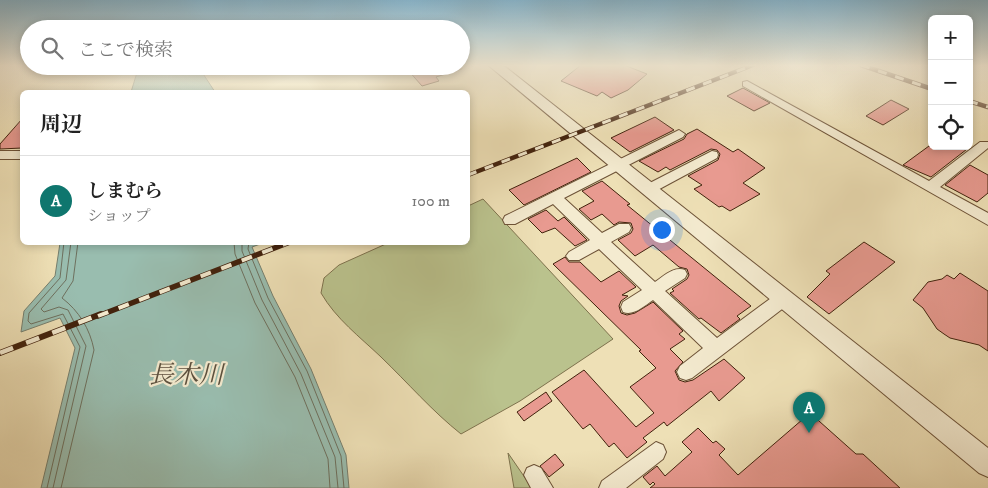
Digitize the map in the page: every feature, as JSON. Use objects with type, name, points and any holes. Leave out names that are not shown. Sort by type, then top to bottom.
[{"type":"street","points":[[522,88],[616,166],[784,298],[988,464]]},
{"type":"street","points":[[754,88],[988,220]]},
{"type":"street","points":[[510,220],[679,134]]},
{"type":"street","points":[[930,187],[984,145]]},
{"type":"street","points":[[0,155],[20,155]]},
{"type":"street","points":[[647,190],[712,155]]},
{"type":"street","points":[[554,197],[716,349]]},
{"type":"street","points":[[574,256],[624,228]]},
{"type":"street","points":[[629,307],[679,274]]},
{"type":"street","points":[[686,372],[784,298]]},
{"type":"street","points":[[609,488],[656,452]]},
{"type":"green space","points":[[483,199],[613,339],[520,401],[461,434],[349,327],[321,293],[324,278],[339,265],[384,245],[470,245],[470,205]]},
{"type":"green space","points":[[508,453],[532,488],[514,488]]},
{"type":"water","points":[[132,88],[212,88],[214,90],[132,90]]},
{"type":"water","name":"長木川","points":[[60,245],[258,245],[252,247],[273,296],[311,369],[346,455],[349,488],[41,488],[75,348],[60,318],[21,332],[24,311],[55,276]]},
{"type":"building","points":[[577,88],[631,88],[611,98],[602,92],[597,96]]},
{"type":"building","points":[[743,88],[770,103],[754,111],[727,96]]},
{"type":"building","points":[[891,100],[909,109],[883,125],[866,116]]},
{"type":"building","points":[[655,117],[674,130],[630,152],[611,138]]},
{"type":"building","points":[[20,121],[20,148],[0,149],[0,144]]},
{"type":"building","points":[[697,129],[733,152],[738,149],[765,168],[743,183],[760,194],[730,211],[722,206],[719,207],[694,189],[702,185],[688,176],[718,160],[720,154],[717,150],[711,149],[670,170],[666,167],[658,172],[639,161],[684,139],[687,134]]},
{"type":"building","points":[[928,147],[928,150],[966,150],[931,177],[903,165]]},
{"type":"building","points":[[577,158],[591,172],[524,205],[509,190]]},
{"type":"building","points":[[970,165],[988,175],[988,193],[977,202],[945,185]]},
{"type":"building","points":[[602,181],[630,204],[627,205],[751,306],[737,316],[740,319],[721,333],[701,318],[699,319],[670,293],[674,291],[672,289],[687,279],[689,275],[687,269],[679,267],[653,245],[635,256],[618,240],[631,233],[633,229],[631,223],[619,222],[614,225],[602,214],[591,220],[579,209],[594,201],[582,191]]},
{"type":"building","points":[[546,210],[558,221],[564,217],[587,240],[575,246],[555,228],[542,233],[528,219]]},
{"type":"building","points":[[864,242],[895,262],[829,314],[807,297],[830,274],[826,271]]},
{"type":"building","points":[[565,257],[569,262],[580,262],[601,282],[619,271],[636,287],[622,295],[628,296],[621,301],[619,306],[621,313],[627,315],[635,313],[653,302],[683,331],[679,334],[685,339],[670,349],[683,362],[675,371],[679,380],[685,382],[693,380],[724,359],[745,378],[719,401],[711,391],[667,426],[664,422],[643,438],[647,442],[627,458],[614,443],[609,447],[590,424],[583,429],[552,392],[584,370],[636,427],[654,413],[630,387],[656,368],[639,351],[641,350],[553,264]]},
{"type":"building","points":[[960,273],[988,291],[988,351],[979,345],[950,338],[944,334],[937,329],[923,308],[913,300],[928,282],[942,279],[947,275],[954,279]]},
{"type":"building","points":[[546,392],[552,401],[524,421],[517,412]]},
{"type":"building","points":[[810,413],[856,454],[863,454],[900,488],[650,488],[655,484],[653,482],[650,485],[643,477],[657,466],[665,476],[692,452],[682,442],[698,428],[713,443],[716,441],[725,449],[719,455],[738,475]]},
{"type":"building","points":[[555,454],[564,465],[549,477],[540,466]]},
{"type":"railway","points":[[470,174],[694,88]]},
{"type":"railway","points":[[973,102],[988,107]]},
{"type":"railway","points":[[98,316],[282,245]]},
{"type":"railway","points":[[0,353],[101,314]]},
{"type":"place","name":"しまむら","points":[[809,433]]}]
